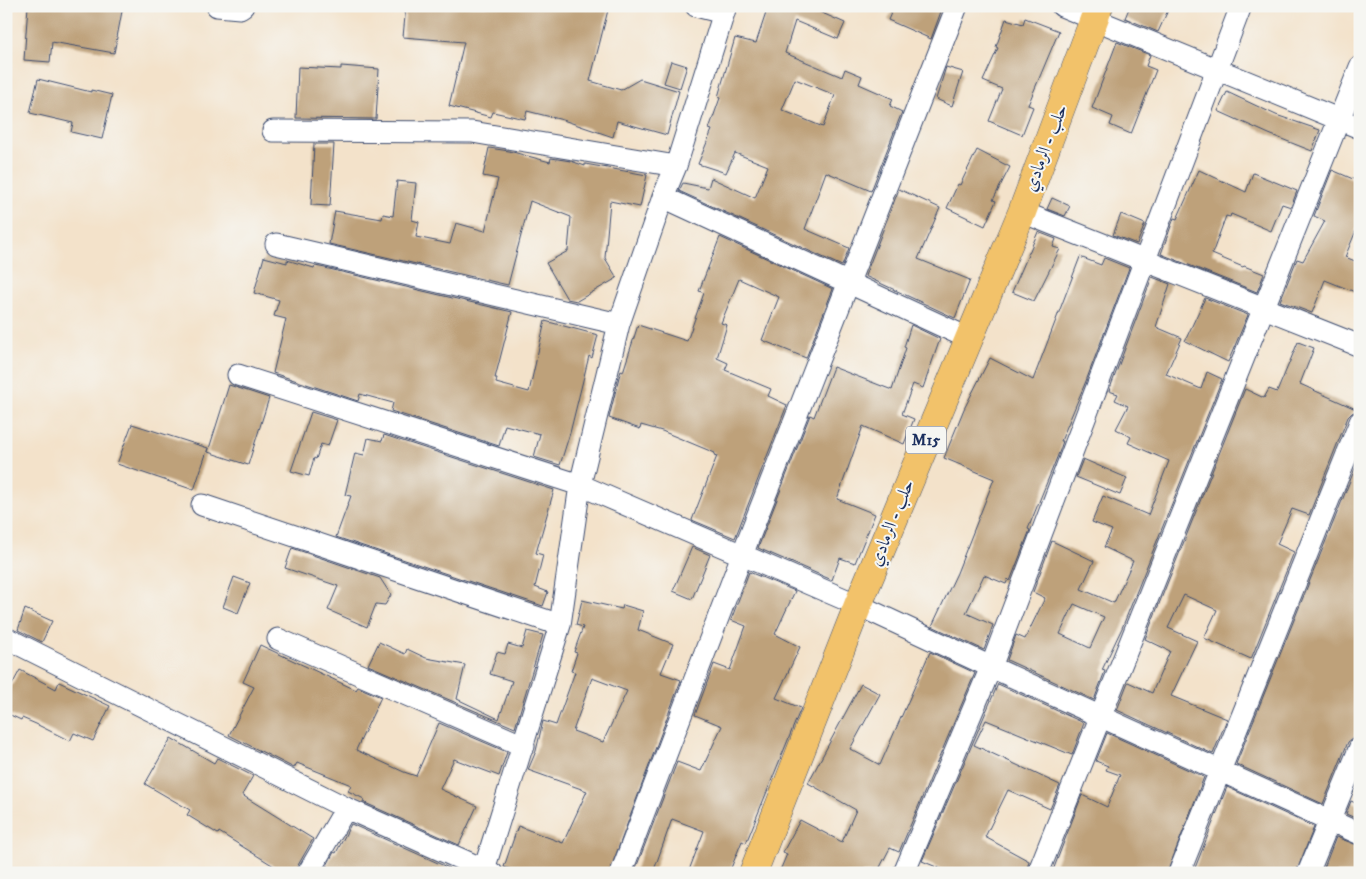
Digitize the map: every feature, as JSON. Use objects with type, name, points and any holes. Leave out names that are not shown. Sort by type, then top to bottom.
[{"type":"highway","name":"حلب - الرمادي","points":[[753,873],[858,605],[1022,212],[1097,13]]},
{"type":"street","points":[[217,6],[240,8],[243,6]]},
{"type":"street","points":[[6,638],[346,808],[487,872],[560,625],[580,485],[619,324],[663,197],[676,166],[725,10],[696,6]]},
{"type":"street","points":[[621,873],[742,554],[957,6]]},
{"type":"street","points":[[1062,6],[1097,13],[1216,70],[1360,128]]},
{"type":"street","points":[[904,873],[991,667],[1240,6]]},
{"type":"street","points":[[1038,873],[1360,67]]},
{"type":"street","points":[[273,131],[472,132],[676,166]]},
{"type":"street","points":[[663,197],[968,338]]},
{"type":"street","points":[[1022,212],[1360,346]]},
{"type":"street","points":[[276,244],[619,324]]},
{"type":"street","points":[[238,375],[580,485],[858,605],[1360,834]]},
{"type":"street","points":[[1179,873],[1360,422]]},
{"type":"street","points":[[202,505],[560,625]]},
{"type":"street","points":[[278,639],[524,746]]},
{"type":"street","points":[[1308,873],[1360,747]]},
{"type":"street","points":[[308,873],[346,808]]},
{"type":"building","points":[[28,6],[123,6],[114,53],[52,42],[50,62],[24,60]]},
{"type":"building","points":[[406,6],[609,6],[590,81],[621,90],[640,79],[679,91],[667,135],[617,121],[613,137],[563,120],[527,111],[525,119],[493,112],[491,117],[449,106],[464,42],[403,37]]},
{"type":"building","points":[[760,6],[806,6],[845,23],[838,39],[795,21],[785,53],[842,77],[845,69],[862,76],[859,84],[893,99],[890,106],[902,112],[871,191],[826,172],[805,229],[849,248],[842,266],[679,191],[683,183],[708,188],[711,178],[755,198],[768,166],[735,153],[726,173],[698,164],[712,130],[709,129],[720,98],[718,97],[735,38],[756,43],[767,10]],"holes":[[[795,79],[835,95],[823,127],[782,110]]]},
{"type":"building","points":[[894,6],[943,6],[931,39],[888,20]]},
{"type":"building","points":[[1130,6],[1170,6],[1158,32],[1125,18]]},
{"type":"building","points":[[1025,18],[1059,31],[1028,105],[1033,107],[1022,135],[989,121],[1002,89],[983,81],[998,48],[996,47],[1006,19],[1023,24]]},
{"type":"building","points":[[1117,42],[1150,55],[1146,66],[1156,70],[1131,134],[1110,125],[1113,117],[1092,108]]},
{"type":"building","points":[[671,61],[687,66],[680,88],[664,83]]},
{"type":"building","points":[[341,66],[379,69],[376,119],[296,118],[298,67],[341,69]]},
{"type":"building","points":[[946,67],[963,72],[952,106],[936,99]]},
{"type":"building","points":[[38,79],[91,92],[91,90],[112,95],[102,139],[71,132],[73,123],[30,113]]},
{"type":"building","points":[[1227,92],[1276,115],[1320,130],[1312,151],[1218,111]]},
{"type":"building","points":[[314,144],[334,144],[330,206],[311,205]]},
{"type":"building","points":[[489,148],[509,151],[550,162],[551,158],[571,161],[585,166],[585,164],[647,175],[640,207],[610,201],[605,258],[617,278],[577,301],[567,299],[546,263],[568,251],[571,217],[530,201],[508,285],[329,244],[335,211],[382,219],[383,214],[393,216],[397,181],[416,183],[412,220],[419,222],[416,237],[450,244],[456,223],[485,231],[498,179],[483,176]]},
{"type":"building","points":[[977,150],[1010,167],[993,200],[996,201],[985,226],[947,208]]},
{"type":"building","points":[[1199,170],[1246,192],[1253,173],[1297,191],[1291,207],[1282,204],[1271,231],[1231,214],[1230,217],[1226,216],[1212,254],[1264,274],[1257,292],[1161,254],[1174,218],[1177,219]]},
{"type":"building","points":[[1332,170],[1360,182],[1360,221],[1345,257],[1360,263],[1360,294],[1325,280],[1312,313],[1280,301],[1297,259],[1303,261],[1325,221],[1314,216]]},
{"type":"building","points":[[899,189],[940,208],[918,259],[970,280],[955,318],[865,276]]},
{"type":"building","points":[[1052,198],[1070,206],[1065,216],[1047,209]]},
{"type":"building","points":[[1121,214],[1145,224],[1137,244],[1113,235]]},
{"type":"building","points":[[1038,232],[1056,239],[1053,247],[1060,249],[1034,301],[1012,292]]},
{"type":"building","points":[[720,237],[833,289],[806,358],[762,340],[779,297],[739,279],[721,323],[727,325],[717,358],[728,363],[725,370],[771,389],[768,396],[787,405],[735,538],[692,520],[717,456],[714,455],[715,453],[662,431],[641,425],[640,429],[609,418],[619,377],[621,371],[623,372],[638,325],[687,341],[704,293],[699,291]]},
{"type":"building","points":[[264,257],[287,263],[287,260],[314,268],[315,266],[325,268],[512,312],[495,378],[497,378],[496,383],[529,392],[545,321],[598,335],[592,358],[589,356],[560,465],[534,457],[540,434],[505,425],[499,446],[391,411],[393,403],[360,394],[358,401],[273,373],[286,319],[274,316],[279,300],[254,293]]},
{"type":"building","points":[[1080,257],[1101,265],[1104,258],[1129,268],[1061,441],[1063,441],[1060,450],[1028,529],[1030,530],[1010,581],[1008,579],[1006,584],[984,575],[966,613],[993,625],[984,650],[932,626],[957,573],[994,479],[944,458],[964,409],[990,358],[1033,380]]},
{"type":"building","points":[[1152,277],[1170,284],[1156,327],[1182,338],[1166,374],[1201,389],[1207,372],[1222,379],[1122,628],[1102,670],[1105,671],[1094,700],[1007,660],[1016,635],[1025,639],[1045,598],[1033,592],[1052,541],[1094,561],[1081,589],[1114,603],[1133,561],[1104,547],[1112,530],[1092,522],[1103,496],[1148,515],[1169,461],[1128,443],[1131,437],[1116,429],[1128,406],[1115,400],[1118,394],[1109,391]],"holes":[[[1074,604],[1104,617],[1090,648],[1060,634]]]},
{"type":"building","points":[[1205,298],[1248,315],[1228,362],[1185,341]]},
{"type":"building","points":[[911,325],[940,339],[923,388],[913,384],[902,414],[914,419],[904,444],[863,426],[837,499],[875,514],[855,563],[840,558],[832,580],[758,548],[810,415],[814,417],[833,367],[892,390],[906,348],[904,347]]},
{"type":"building","points":[[1298,342],[1314,348],[1300,384],[1358,410],[1348,417],[1309,515],[1292,509],[1277,544],[1294,552],[1251,659],[1204,638],[1217,610],[1184,595],[1168,628],[1197,641],[1171,696],[1227,719],[1213,754],[1117,710],[1128,682],[1152,693],[1170,651],[1145,639],[1245,389],[1264,398],[1269,389],[1277,392]]},
{"type":"building","points":[[229,385],[269,398],[248,465],[208,452]]},
{"type":"building","points":[[311,412],[337,420],[328,446],[321,444],[316,459],[314,458],[309,476],[291,471]]},
{"type":"building","points":[[132,424],[208,448],[194,490],[117,464]]},
{"type":"building","points":[[384,435],[554,490],[536,553],[543,555],[535,587],[548,592],[543,606],[336,537],[351,496],[345,495],[355,453],[364,455],[368,438],[382,441]]},
{"type":"building","points":[[1360,456],[1360,724],[1356,736],[1348,742],[1323,804],[1236,764]]},
{"type":"building","points":[[1083,459],[1127,478],[1120,495],[1076,477]]},
{"type":"building","points":[[692,547],[710,555],[692,599],[673,591]]},
{"type":"building","points":[[292,548],[380,578],[391,595],[385,605],[376,604],[367,627],[328,610],[338,586],[285,568]]},
{"type":"building","points":[[749,572],[795,591],[775,634],[800,647],[776,698],[801,708],[746,843],[742,841],[729,873],[688,873],[704,831],[672,819],[653,873],[634,873],[677,762],[701,771],[722,726],[695,715],[714,664],[730,670],[746,626],[731,620]]},
{"type":"building","points":[[234,577],[250,583],[238,613],[223,607]]},
{"type":"building","points":[[582,600],[622,609],[623,605],[643,611],[638,630],[673,644],[661,673],[681,680],[609,873],[520,873],[504,867],[518,826],[563,843],[587,791],[528,770],[536,751],[543,721],[556,725],[575,672],[571,671],[577,653],[574,652],[583,627],[576,625]],"holes":[[[592,678],[627,691],[603,742],[573,731]]]},
{"type":"building","points":[[25,609],[52,621],[42,642],[18,630]]},
{"type":"building","points":[[527,631],[543,635],[515,728],[368,665],[379,642],[405,654],[407,649],[426,658],[465,665],[457,699],[499,719],[512,681],[490,674],[497,652],[505,654],[508,644],[522,648]]},
{"type":"building","points":[[260,645],[356,690],[358,687],[381,697],[356,750],[404,772],[416,776],[439,723],[507,752],[499,776],[454,759],[440,789],[477,806],[459,845],[363,802],[364,799],[348,791],[351,785],[297,763],[294,768],[229,735],[254,687],[243,682]]},
{"type":"building","points":[[930,652],[975,673],[899,852],[890,848],[877,873],[779,873],[787,854],[783,852],[800,820],[842,842],[856,810],[808,783],[861,684],[880,694],[850,749],[880,765]]},
{"type":"building","points":[[20,670],[56,689],[59,682],[110,706],[93,741],[74,733],[70,741],[36,724],[6,713],[6,696]]},
{"type":"building","points":[[998,684],[1084,723],[1072,755],[986,720],[974,745],[1060,785],[1050,809],[1008,790],[985,837],[1029,861],[1026,873],[951,873],[922,861]]},
{"type":"building","points":[[1107,733],[1204,777],[1167,873],[1052,873],[1082,795],[1107,807],[1120,775],[1106,770],[1108,766],[1096,761]]},
{"type":"building","points":[[171,738],[214,763],[217,758],[253,776],[242,795],[313,839],[297,867],[296,873],[285,873],[219,832],[218,834],[187,815],[190,810],[145,784]]},
{"type":"building","points":[[1227,787],[1314,827],[1296,873],[1193,873]]},
{"type":"building","points":[[1351,801],[1360,805],[1360,820],[1346,814]]},
{"type":"building","points":[[351,824],[449,868],[447,873],[323,873]]},
{"type":"building","points":[[1336,837],[1360,846],[1360,873],[1322,873]]}]
